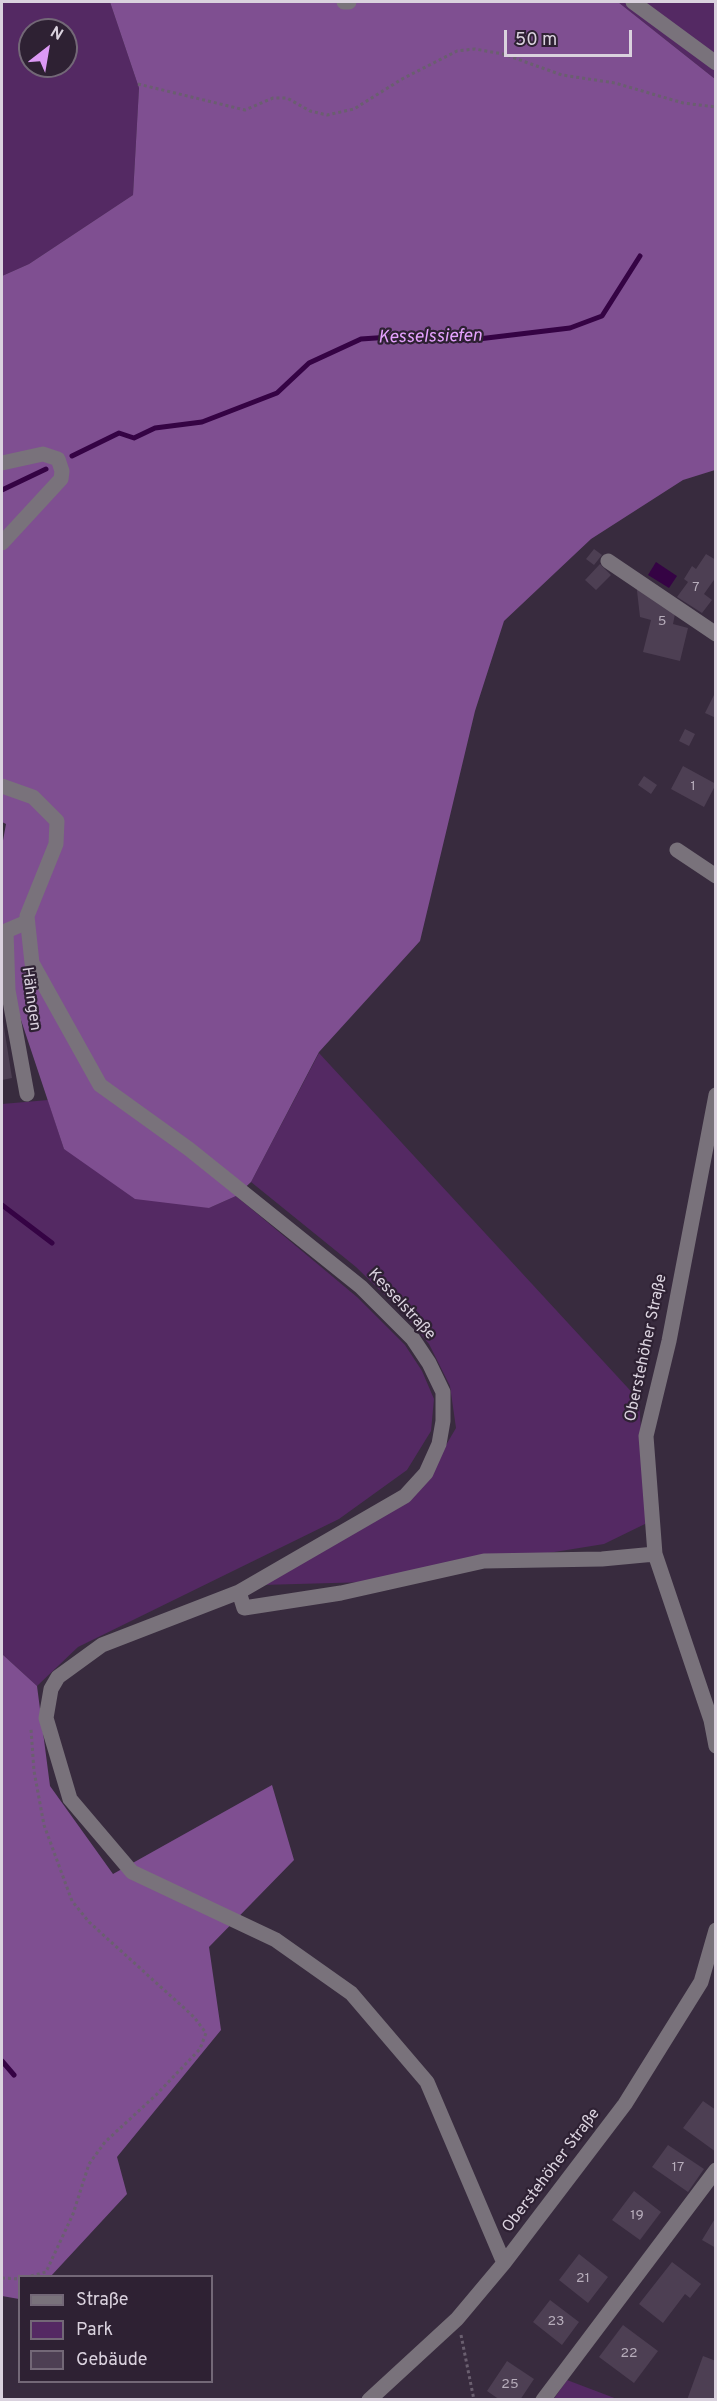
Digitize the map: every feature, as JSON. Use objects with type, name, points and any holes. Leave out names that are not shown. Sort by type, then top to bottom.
[{"type":"street","points":[[344,2],[349,2]]},
{"type":"street","points":[[633,2],[716,63]]},
{"type":"street","points":[[2,464],[43,454],[58,459],[62,471],[61,479],[56,485],[2,543]]},
{"type":"street","points":[[608,561],[716,634]]},
{"type":"street","name":"Kesselstraße","points":[[2,786],[33,797],[57,821],[56,844],[36,891],[27,922],[32,963],[100,1085],[189,1149],[361,1287],[413,1339],[443,1392],[443,1421],[439,1444],[426,1473],[405,1496],[238,1592],[102,1645],[58,1677],[51,1689],[46,1718],[70,1798],[132,1872],[276,1940],[351,1993],[427,2082],[504,2264]]},
{"type":"street","points":[[677,850],[716,876]]},
{"type":"street","name":"Hähngen","points":[[27,922],[6,931],[8,990],[27,1094]]},
{"type":"street","name":"Oberstehöher Straße","points":[[716,1095],[669,1341],[646,1436],[655,1554],[713,1721],[716,1746]]},
{"type":"street","points":[[238,1592],[244,1608],[341,1593],[484,1561],[602,1559],[655,1554]]},
{"type":"street","name":"Oberstehöher Straße","points":[[369,2400],[457,2319],[504,2264],[625,2104],[708,1982],[716,1930]]},
{"type":"street","points":[[543,2400],[716,2170]]},
{"type":"path","points":[[138,84],[246,110],[273,98],[287,98],[310,111],[327,115],[354,109],[402,79],[457,51],[475,49],[503,54],[562,75],[615,82],[682,103],[716,107]]},
{"type":"path","points":[[31,1719],[37,1793],[44,1825],[72,1901],[89,1922],[194,2017],[206,2033],[200,2049],[156,2096],[105,2142],[90,2164],[73,2214],[46,2272],[36,2275]]},
{"type":"path","points":[[2,2278],[18,2279]]},
{"type":"path","points":[[457,2319],[474,2400]]},
{"type":"green space","points":[[2,2],[110,2],[139,88],[133,195],[29,264],[2,276]]},
{"type":"green space","points":[[618,2],[715,2],[715,79]]},
{"type":"green space","points":[[319,1053],[639,1400],[647,1523],[604,1544],[369,1582],[261,1585],[422,1486],[456,1428],[450,1386],[429,1344],[403,1313],[356,1267],[251,1182]]},
{"type":"green space","points":[[48,1100],[64,1149],[209,1208],[236,1196],[357,1297],[405,1345],[422,1371],[434,1399],[431,1431],[407,1470],[339,1519],[78,1647],[37,1686],[2,1654],[2,1104]]},
{"type":"green space","points":[[567,2380],[617,2399],[553,2400]]},
{"type":"shaded area","points":[[110,2],[618,2],[715,79],[715,470],[683,480],[591,539],[504,621],[475,711],[420,941],[319,1052],[251,1182],[236,1196],[209,1208],[135,1199],[64,1149],[14,999],[2,987],[2,846],[6,824],[2,822],[2,276],[29,264],[133,195],[139,88]]},
{"type":"shaded area","points":[[656,562],[677,576],[669,588],[648,575]]},
{"type":"shaded area","points":[[2,1654],[37,1686],[50,1786],[113,1874],[272,1785],[294,1860],[209,1947],[221,2030],[117,2157],[127,2194],[52,2275],[18,2275],[18,2299],[2,2296]]},
{"type":"building","points":[[594,549],[602,555],[594,565],[586,559]]},
{"type":"building","points":[[706,554],[716,560],[716,577],[704,594],[712,600],[702,613],[677,597],[688,582],[684,579],[692,566],[696,569]]},
{"type":"building","points":[[600,564],[611,575],[596,590],[585,580]]},
{"type":"building","points":[[636,582],[676,609],[673,624],[688,628],[680,661],[643,652],[651,620],[640,617]]},
{"type":"building","points":[[716,691],[716,718],[705,713]]},
{"type":"building","points":[[685,729],[695,734],[689,746],[679,741]]},
{"type":"building","points":[[683,766],[716,784],[704,807],[671,789]]},
{"type":"building","points":[[644,776],[657,785],[651,794],[638,785]]},
{"type":"building","points":[[2,1015],[12,1078],[2,1080]]},
{"type":"building","points":[[703,2101],[716,2110],[716,2152],[683,2128]]},
{"type":"building","points":[[668,2145],[704,2169],[688,2192],[652,2167]]},
{"type":"building","points":[[634,2191],[661,2212],[640,2240],[612,2220]]},
{"type":"building","points":[[716,2217],[716,2248],[702,2240]]},
{"type":"building","points":[[579,2254],[608,2277],[588,2303],[559,2280]]},
{"type":"building","points":[[672,2262],[701,2284],[690,2298],[685,2294],[663,2323],[639,2304]]},
{"type":"building","points":[[550,2300],[579,2322],[562,2345],[533,2322]]},
{"type":"building","points":[[623,2325],[658,2351],[634,2383],[599,2357]]},
{"type":"building","points":[[703,2356],[716,2361],[716,2400],[687,2400]]},
{"type":"building","points":[[507,2361],[534,2379],[520,2400],[500,2400],[487,2391]]},
{"type":"waterway","name":"Kesselssiefen","points":[[72,456],[119,433],[134,438],[155,428],[202,422],[277,393],[309,363],[361,339],[405,336],[470,340],[570,328],[602,316],[640,256]]},
{"type":"waterway","name":"Kesselssiefen","points":[[2,490],[46,469]]},
{"type":"waterway","points":[[2,1205],[52,1243]]},
{"type":"waterway","points":[[2,2061],[14,2075]]}]
